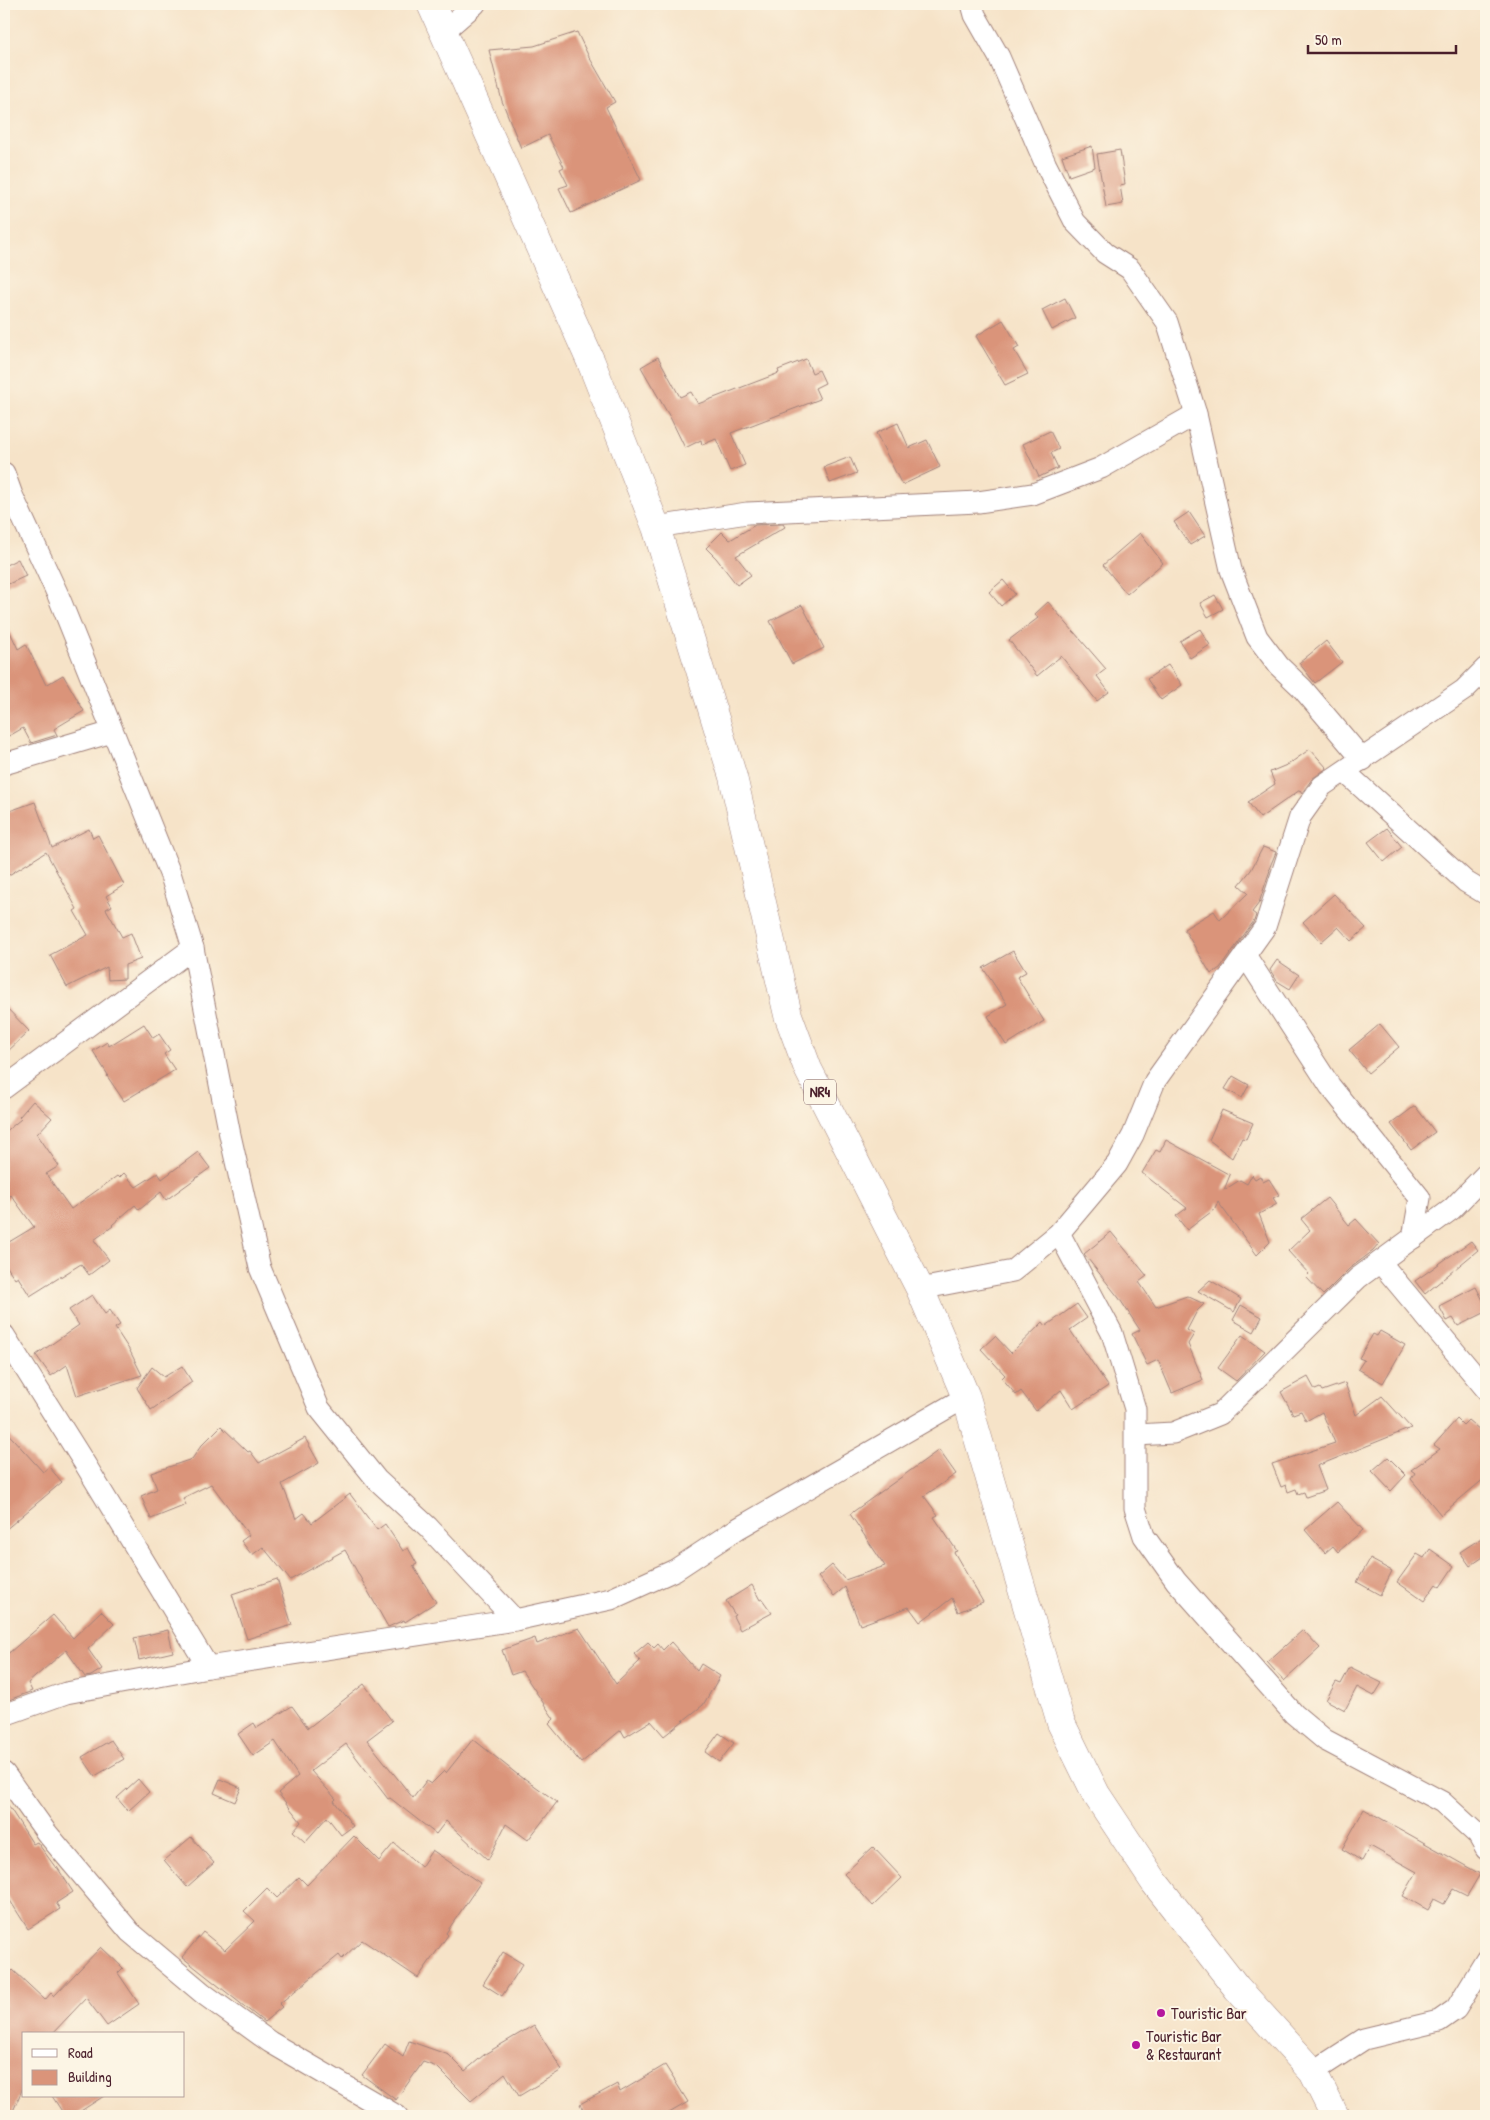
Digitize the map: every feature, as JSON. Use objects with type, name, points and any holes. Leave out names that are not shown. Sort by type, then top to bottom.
[{"type":"highway","name":"NR4","points":[[431,4],[591,362],[656,527],[733,777],[788,1015],[808,1069],[920,1289],[966,1397],[1061,1723],[1096,1794],[1161,1890],[1237,1988],[1313,2072],[1335,2116]]},
{"type":"street","points":[[444,31],[475,4]]},
{"type":"street","points":[[972,4],[975,15],[999,57],[1046,165],[1074,222],[1105,253],[1130,269],[1167,322],[1196,414],[1231,570],[1257,637],[1279,666],[1302,688],[1363,760]]},
{"type":"street","points":[[656,527],[747,513],[978,502],[1033,494],[1101,468],[1196,414]]},
{"type":"street","points":[[4,473],[12,495],[58,595],[171,876],[193,948],[228,1126],[260,1268],[319,1408],[377,1480],[428,1527],[515,1620]]},
{"type":"street","points":[[920,1289],[1013,1271],[1058,1233],[1117,1164],[1134,1135],[1155,1081],[1265,927],[1300,817],[1322,786],[1464,690],[1486,668]]},
{"type":"street","points":[[4,764],[112,732]]},
{"type":"street","points":[[1345,772],[1466,882],[1486,894]]},
{"type":"street","points":[[4,1088],[193,948]]},
{"type":"street","points":[[1245,955],[1330,1086],[1420,1198],[1413,1238]]},
{"type":"street","points":[[1136,1435],[1173,1433],[1220,1414],[1358,1278],[1452,1209],[1486,1174]]},
{"type":"street","points":[[1058,1233],[1112,1333],[1135,1410],[1135,1508],[1144,1536],[1176,1581],[1294,1714],[1325,1740],[1442,1802],[1478,1835],[1486,1849]]},
{"type":"street","points":[[1380,1262],[1486,1389]]},
{"type":"street","points":[[4,1335],[86,1464],[208,1667]]},
{"type":"street","points":[[4,1716],[66,1693],[208,1667],[515,1620],[611,1599],[675,1570],[737,1529],[966,1397]]},
{"type":"street","points":[[4,1773],[46,1832],[130,1932],[205,1995],[270,2042],[397,2116]]},
{"type":"street","points":[[1459,1818],[1486,1829]]},
{"type":"street","points":[[1313,2072],[1364,2039],[1439,2021],[1456,2009],[1486,1960]]},
{"type":"building","points":[[577,32],[615,102],[606,107],[641,180],[571,213],[559,188],[568,185],[560,169],[564,167],[548,135],[521,148],[502,101],[489,50],[534,46]]},
{"type":"building","points":[[1092,146],[1095,167],[1069,176],[1062,156]]},
{"type":"building","points":[[1120,150],[1125,184],[1120,185],[1123,204],[1106,207],[1097,154]]},
{"type":"building","points":[[1065,298],[1075,318],[1052,330],[1042,310]]},
{"type":"building","points":[[1003,320],[1019,347],[1014,350],[1028,374],[1005,385],[976,336]]},
{"type":"building","points":[[658,357],[680,397],[691,392],[698,404],[779,373],[778,370],[806,359],[812,373],[819,370],[825,383],[815,388],[820,399],[731,433],[745,465],[730,471],[716,439],[702,445],[701,440],[685,448],[671,419],[641,367]]},
{"type":"building","points":[[898,423],[909,448],[927,440],[940,467],[902,485],[876,433]]},
{"type":"building","points":[[1050,431],[1059,449],[1051,453],[1058,468],[1039,477],[1023,444]]},
{"type":"building","points":[[850,457],[857,473],[830,483],[824,467]]},
{"type":"building","points":[[1189,512],[1205,536],[1190,545],[1174,522]]},
{"type":"building","points":[[783,524],[785,527],[736,556],[751,575],[737,585],[706,548],[722,532],[730,540],[755,525]]},
{"type":"building","points":[[1140,533],[1163,563],[1127,594],[1103,565]]},
{"type":"building","points":[[18,559],[26,576],[4,586],[4,566]]},
{"type":"building","points":[[1003,580],[1015,594],[1001,606],[989,592]]},
{"type":"building","points":[[1215,595],[1223,609],[1208,617],[1200,603]]},
{"type":"building","points":[[1048,602],[1106,669],[1097,676],[1109,692],[1097,701],[1061,656],[1037,676],[1009,640],[1038,618],[1035,614]]},
{"type":"building","points":[[802,605],[824,648],[792,664],[770,621]]},
{"type":"building","points":[[4,619],[18,649],[26,644],[46,685],[63,675],[84,711],[54,729],[57,735],[31,743],[23,728],[9,736],[4,726]]},
{"type":"building","points":[[1200,629],[1210,645],[1190,658],[1180,641]]},
{"type":"building","points":[[1326,641],[1342,662],[1315,683],[1299,663]]},
{"type":"building","points":[[1168,665],[1182,685],[1161,700],[1147,679]]},
{"type":"building","points":[[1310,749],[1327,768],[1312,779],[1302,793],[1300,790],[1260,818],[1248,802],[1275,784],[1270,772],[1289,764]]},
{"type":"building","points":[[35,802],[52,848],[89,829],[93,838],[98,835],[124,885],[106,896],[112,906],[106,909],[122,937],[131,933],[141,959],[125,965],[125,979],[108,980],[107,967],[67,987],[50,955],[88,935],[74,911],[77,909],[46,852],[4,878],[4,813]]},
{"type":"building","points":[[1387,828],[1402,847],[1384,862],[1368,842]]},
{"type":"building","points":[[1263,847],[1276,852],[1259,903],[1252,912],[1256,915],[1254,921],[1220,968],[1211,974],[1184,929],[1214,911],[1220,920],[1248,893],[1239,885],[1251,870]]},
{"type":"building","points":[[1334,894],[1366,928],[1351,941],[1338,927],[1321,942],[1303,922]]},
{"type":"building","points":[[1013,951],[1026,972],[1017,977],[1044,1021],[1006,1045],[988,1016],[1007,1004],[983,968]]},
{"type":"building","points":[[1277,960],[1299,975],[1290,989],[1277,981],[1270,970]]},
{"type":"building","points":[[4,1005],[29,1031],[4,1055]]},
{"type":"building","points":[[144,1024],[153,1038],[159,1034],[170,1050],[164,1054],[175,1070],[124,1101],[93,1051],[107,1042],[109,1046]]},
{"type":"building","points":[[1380,1024],[1399,1047],[1368,1073],[1349,1050]]},
{"type":"building","points":[[1233,1076],[1249,1085],[1242,1098],[1225,1089]]},
{"type":"building","points":[[33,1101],[52,1118],[37,1134],[59,1166],[46,1174],[71,1209],[124,1173],[136,1187],[158,1173],[162,1179],[198,1152],[210,1168],[166,1200],[161,1192],[139,1210],[135,1205],[113,1226],[94,1240],[109,1260],[89,1275],[81,1264],[30,1296],[18,1277],[15,1279],[4,1262],[4,1245],[34,1227],[11,1195],[4,1202],[4,1133],[21,1119],[19,1117]]},
{"type":"building","points":[[1415,1106],[1435,1132],[1411,1150],[1391,1124]]},
{"type":"building","points":[[1222,1110],[1253,1123],[1246,1139],[1242,1138],[1232,1158],[1209,1140]]},
{"type":"building","points":[[1166,1140],[1230,1175],[1224,1190],[1240,1180],[1247,1184],[1252,1175],[1255,1179],[1260,1176],[1263,1182],[1269,1179],[1279,1195],[1273,1198],[1277,1204],[1259,1214],[1270,1242],[1257,1255],[1218,1202],[1215,1209],[1187,1230],[1176,1216],[1187,1208],[1142,1173],[1156,1150],[1160,1152]]},
{"type":"building","points":[[1327,1198],[1349,1225],[1356,1219],[1379,1244],[1373,1251],[1349,1269],[1323,1295],[1306,1277],[1309,1274],[1288,1251],[1310,1230],[1301,1219]]},
{"type":"building","points":[[1111,1232],[1147,1276],[1139,1282],[1156,1307],[1187,1296],[1204,1304],[1197,1311],[1187,1330],[1194,1334],[1188,1344],[1203,1380],[1172,1393],[1158,1360],[1147,1365],[1132,1334],[1140,1330],[1119,1298],[1084,1254]]},
{"type":"building","points":[[1471,1241],[1478,1250],[1425,1294],[1415,1281]]},
{"type":"building","points":[[1210,1280],[1241,1299],[1234,1312],[1198,1291]]},
{"type":"building","points":[[1476,1287],[1486,1306],[1486,1312],[1458,1326],[1453,1318],[1447,1321],[1439,1306]]},
{"type":"building","points":[[92,1295],[105,1314],[110,1310],[120,1325],[115,1328],[130,1351],[142,1375],[77,1396],[67,1365],[51,1376],[36,1355],[79,1325],[69,1310]]},
{"type":"building","points":[[1077,1304],[1087,1318],[1070,1330],[1108,1386],[1073,1409],[1061,1390],[1036,1411],[1021,1391],[1016,1395],[1002,1378],[1005,1375],[981,1349],[995,1336],[1011,1353],[1043,1322],[1046,1326]]},
{"type":"building","points":[[1241,1305],[1262,1317],[1254,1332],[1233,1320]]},
{"type":"building","points":[[1380,1331],[1405,1345],[1383,1383],[1358,1369],[1364,1360],[1359,1358],[1373,1334],[1377,1336]]},
{"type":"building","points":[[1242,1335],[1265,1351],[1236,1381],[1218,1368]]},
{"type":"building","points":[[182,1366],[192,1382],[151,1410],[137,1388],[152,1367],[164,1377]]},
{"type":"building","points":[[1308,1377],[1315,1390],[1320,1388],[1322,1391],[1345,1383],[1356,1415],[1382,1396],[1411,1428],[1317,1466],[1326,1490],[1306,1497],[1304,1492],[1298,1494],[1296,1489],[1288,1492],[1286,1485],[1281,1487],[1272,1464],[1335,1443],[1322,1412],[1306,1421],[1301,1411],[1293,1414],[1281,1392]]},
{"type":"building","points":[[1457,1419],[1463,1425],[1468,1420],[1486,1435],[1486,1477],[1441,1515],[1411,1479],[1415,1473],[1411,1470],[1440,1449],[1434,1445]]},
{"type":"building","points":[[221,1426],[248,1452],[250,1451],[259,1463],[305,1438],[319,1463],[282,1484],[296,1519],[304,1513],[312,1523],[350,1494],[377,1530],[385,1524],[403,1551],[408,1548],[417,1564],[413,1566],[436,1602],[405,1622],[404,1620],[388,1627],[345,1550],[290,1580],[263,1547],[252,1555],[241,1541],[249,1535],[211,1484],[183,1498],[186,1505],[151,1519],[141,1496],[157,1489],[151,1473],[192,1459],[201,1446]]},
{"type":"building","points":[[4,1429],[43,1472],[49,1467],[62,1482],[4,1531]]},
{"type":"building","points":[[939,1450],[956,1474],[924,1496],[938,1515],[934,1517],[957,1551],[954,1552],[983,1602],[958,1612],[952,1598],[920,1622],[909,1607],[860,1625],[845,1587],[834,1596],[818,1577],[832,1565],[845,1580],[885,1566],[850,1514]]},
{"type":"building","points":[[1388,1457],[1406,1475],[1391,1491],[1372,1471]]},
{"type":"building","points":[[1337,1502],[1363,1530],[1338,1552],[1333,1546],[1325,1553],[1305,1530]]},
{"type":"building","points":[[1486,1535],[1486,1555],[1470,1566],[1460,1552]]},
{"type":"building","points":[[1430,1549],[1454,1566],[1440,1587],[1436,1584],[1424,1601],[1397,1582],[1417,1554],[1424,1558]]},
{"type":"building","points":[[1370,1559],[1392,1571],[1380,1595],[1357,1582]]},
{"type":"building","points":[[277,1579],[292,1625],[247,1639],[232,1594]]},
{"type":"building","points":[[752,1585],[760,1600],[762,1599],[772,1613],[740,1630],[733,1616],[735,1615],[726,1601]]},
{"type":"building","points":[[101,1611],[114,1624],[88,1649],[102,1669],[91,1676],[85,1677],[66,1650],[28,1683],[32,1691],[4,1702],[4,1655],[53,1615],[73,1638]]},
{"type":"building","points":[[579,1628],[616,1684],[640,1661],[634,1654],[648,1642],[654,1648],[658,1644],[663,1650],[671,1642],[697,1671],[701,1664],[720,1676],[703,1705],[664,1736],[651,1721],[625,1737],[621,1730],[581,1763],[549,1724],[554,1719],[522,1671],[511,1675],[502,1650],[535,1638],[537,1644]]},
{"type":"building","points":[[168,1630],[173,1652],[139,1660],[134,1638]]},
{"type":"building","points":[[1303,1630],[1320,1648],[1284,1681],[1267,1662]]},
{"type":"building","points":[[1350,1667],[1382,1683],[1374,1696],[1357,1687],[1345,1710],[1326,1700],[1336,1682],[1341,1684]]},
{"type":"building","points":[[364,1684],[392,1721],[367,1740],[413,1798],[426,1781],[431,1784],[444,1771],[446,1773],[473,1739],[523,1779],[557,1802],[528,1840],[506,1824],[488,1860],[446,1821],[436,1834],[390,1798],[388,1799],[346,1744],[311,1771],[336,1799],[334,1801],[353,1826],[341,1835],[327,1817],[305,1842],[293,1831],[301,1822],[278,1793],[298,1776],[275,1741],[253,1756],[238,1734],[254,1723],[257,1728],[292,1706],[308,1728]]},
{"type":"building","points":[[719,1733],[734,1743],[719,1762],[705,1752]]},
{"type":"building","points":[[111,1740],[124,1759],[95,1776],[82,1757]]},
{"type":"building","points":[[138,1779],[149,1792],[128,1811],[117,1798]]},
{"type":"building","points":[[220,1779],[241,1788],[235,1802],[214,1793]]},
{"type":"building","points":[[4,1799],[33,1844],[37,1842],[57,1867],[73,1892],[56,1903],[60,1909],[28,1929],[4,1891]]},
{"type":"building","points":[[1364,1809],[1480,1874],[1467,1896],[1453,1889],[1444,1904],[1434,1899],[1428,1910],[1403,1896],[1417,1872],[1370,1846],[1362,1861],[1342,1849]]},
{"type":"building","points":[[354,1836],[379,1861],[394,1843],[421,1867],[432,1850],[480,1883],[446,1933],[448,1935],[418,1978],[362,1940],[342,1959],[339,1955],[279,2004],[282,2007],[264,2022],[182,1957],[203,1932],[225,1950],[255,1921],[244,1911],[267,1888],[277,1898],[299,1877],[307,1885]]},
{"type":"building","points":[[191,1837],[214,1863],[187,1887],[164,1860]]},
{"type":"building","points":[[873,1847],[902,1878],[873,1906],[844,1874]]},
{"type":"building","points":[[101,1947],[123,1968],[118,1973],[139,2004],[107,2026],[86,1998],[54,2032],[22,2032],[22,2090],[11,2116],[4,2116],[4,1980],[13,1970],[45,2000],[51,1993],[54,1996]]},
{"type":"building","points":[[503,1952],[523,1964],[502,1996],[483,1984]]},
{"type":"building","points":[[534,2025],[562,2070],[519,2096],[505,2073],[471,2101],[437,2067],[423,2062],[396,2100],[362,2075],[385,2044],[403,2057],[409,2041],[449,2055],[465,2071],[485,2054]]},
{"type":"building","points":[[665,2065],[688,2102],[664,2116],[586,2116],[580,2104],[617,2084],[620,2092]]},
{"type":"building","points":[[53,2098],[101,2098],[73,2116],[65,2116]]},
{"type":"place","name":"Touristic Bar","points":[[1161,2013]]},
{"type":"place","name":"Touristic Bar & Restaurant","points":[[1136,2045]]}]
